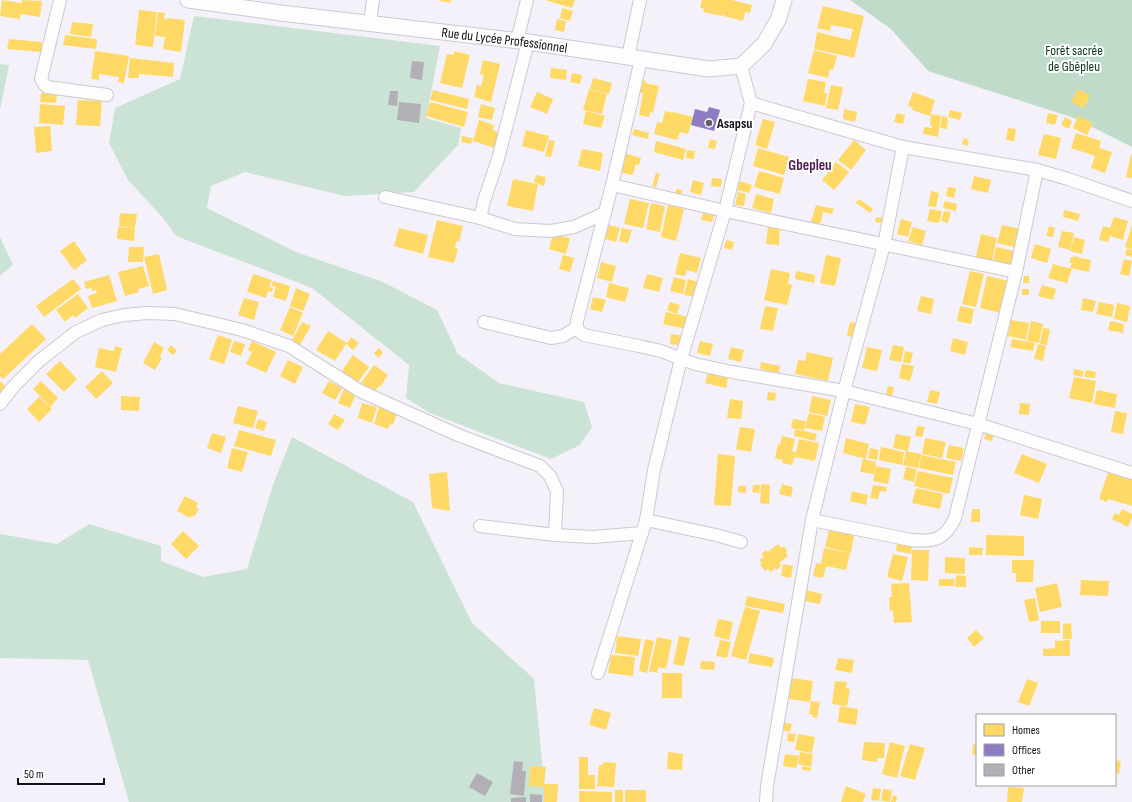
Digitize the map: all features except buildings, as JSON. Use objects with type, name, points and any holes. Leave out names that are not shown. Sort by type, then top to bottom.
[{"type":"main road","name":"Rue du Lycée Professionnel","points":[[188,0],[282,13],[523,42],[708,69],[741,66]]},
{"type":"main road","points":[[741,66],[764,44],[778,20],[784,0]]},
{"type":"street","points":[[60,0],[41,79],[46,87],[107,95]]},
{"type":"street","points":[[370,23],[373,0]]},
{"type":"street","points":[[480,218],[498,159],[523,42],[528,0]]},
{"type":"street","points":[[640,0],[635,58],[612,185],[577,321],[576,328],[579,332],[584,335],[639,346],[681,358],[696,364],[732,372],[844,391],[978,424],[1132,473]]},
{"type":"street","points":[[598,673],[646,520],[654,470],[681,358],[725,211],[751,103],[741,66]]},
{"type":"street","points":[[751,103],[903,147],[1037,170],[1132,201]]},
{"type":"street","points":[[766,802],[767,786],[812,520],[844,391],[884,245],[903,147]]},
{"type":"street","points":[[812,520],[911,540],[926,541],[935,540],[943,536],[951,527],[955,518],[1016,272],[1037,170]]},
{"type":"street","points":[[612,185],[725,211],[1016,272]]},
{"type":"street","points":[[385,197],[480,218],[515,229],[551,231],[574,226],[605,213]]},
{"type":"street","points":[[0,404],[13,387],[40,360],[76,332],[102,320],[124,315],[148,313],[175,314],[242,330],[289,346],[360,391],[458,435],[540,466],[550,476],[557,491],[556,535]]},
{"type":"street","points":[[484,322],[551,338],[563,336],[576,328]]},
{"type":"street","points":[[646,520],[741,542]]},
{"type":"street","points":[[480,526],[556,535],[593,537],[642,533]]},
{"type":"green space","name":"Forêt sacrée de Gbêpleu","points":[[850,0],[1132,0],[1132,147],[1074,118],[928,71],[891,29]]},
{"type":"green space","points":[[194,16],[440,46],[426,118],[461,128],[458,145],[414,192],[345,196],[245,172],[211,186],[207,208],[296,252],[383,282],[437,310],[458,354],[499,383],[584,402],[592,427],[580,445],[551,459],[430,413],[406,398],[409,365],[312,288],[176,236],[163,218],[128,180],[109,143],[115,108],[180,79]]},
{"type":"green space","points":[[0,64],[9,65],[0,110]]},
{"type":"green space","points":[[0,237],[13,265],[0,276]]},
{"type":"green space","points":[[292,437],[413,502],[472,623],[534,679],[546,802],[129,802],[88,660],[0,658],[0,534],[57,544],[89,524],[161,546],[161,561],[203,577],[247,569],[273,485]]},
{"type":"place","name":"Asapsu","points":[[709,123]]},
{"type":"district","name":"Gbepleu","points":[[810,165]]}]
